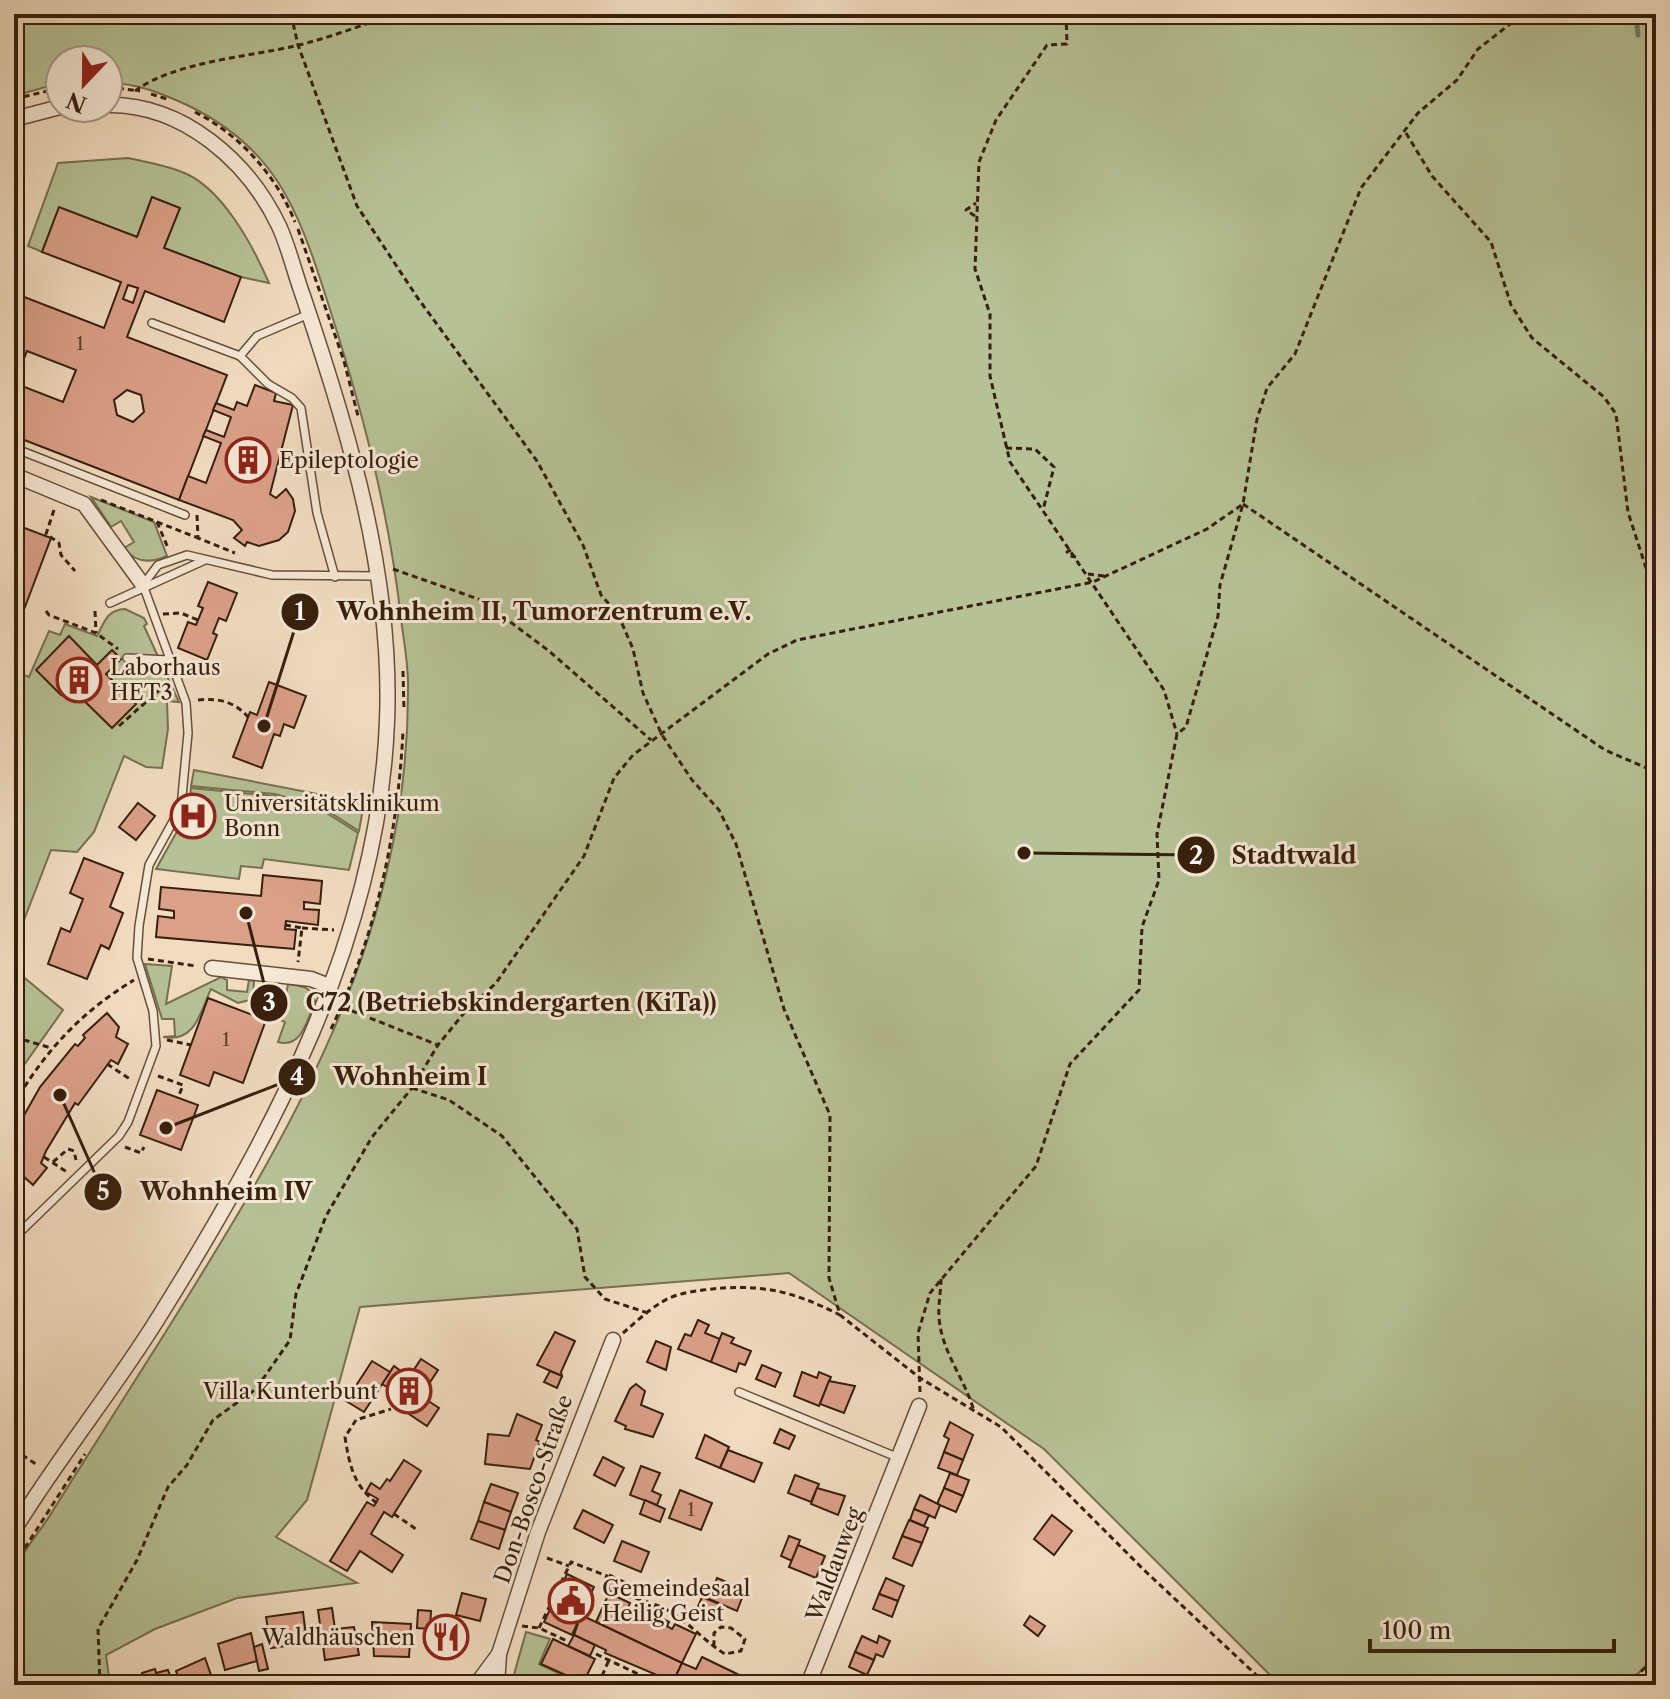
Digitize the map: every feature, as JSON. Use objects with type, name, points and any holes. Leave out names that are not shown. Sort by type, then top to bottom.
[{"type":"street","points":[[14,1530],[49,1476],[112,1392],[232,1193],[277,1107],[329,986],[364,890],[375,831],[387,721],[378,576],[367,519],[309,314],[279,226],[239,166],[199,131],[164,114],[124,105]]},
{"type":"street","points":[[14,119],[44,111]]},
{"type":"street","points":[[14,475],[61,493],[88,508],[143,585]]},
{"type":"street","points":[[212,968],[296,978],[329,986]]},
{"type":"street","name":"Don-Bosco-Straße","points":[[476,1685],[499,1654],[511,1625],[532,1553],[577,1425],[613,1340]]},
{"type":"street","name":"Waldauweg","points":[[808,1685],[919,1406]]},
{"type":"street","name":"Don-Bosco-Straße","points":[[497,1685],[499,1654]]},
{"type":"lane","points":[[240,356],[257,336],[309,314]]},
{"type":"lane","points":[[152,323],[240,356],[268,384],[292,398],[301,408],[317,513],[335,577]]},
{"type":"lane","points":[[14,448],[185,515]]},
{"type":"lane","points":[[143,585],[158,565],[187,555],[283,576],[378,576]]},
{"type":"lane","points":[[110,603],[143,585],[168,578],[205,560]]},
{"type":"lane","points":[[14,1238],[115,1141],[128,1122],[148,1072],[156,1039],[153,1011],[137,958],[149,865],[181,807],[188,733],[186,703],[152,617],[143,585]]},
{"type":"lane","points":[[124,655],[169,660]]},
{"type":"lane","points":[[739,1392],[899,1458]]},
{"type":"path","points":[[291,14],[298,45],[357,206],[417,297],[537,461],[583,545],[601,595],[618,614],[633,649],[643,693],[662,735],[692,780],[719,810],[736,844],[784,1009],[830,1115],[829,1278],[840,1315]]},
{"type":"path","points":[[136,90],[151,80],[216,62],[298,45],[395,14]]},
{"type":"path","points":[[919,1406],[918,1333],[930,1293],[1036,1166],[1070,1064],[1139,990],[1142,927],[1159,880],[1157,834],[1177,734],[1164,690],[1088,574],[1076,557],[1067,552],[1071,550],[1010,462],[990,376],[990,314],[975,269],[979,162],[996,120],[1047,45],[1067,44],[1066,14]]},
{"type":"path","points":[[1177,734],[1186,727],[1218,616],[1220,585],[1243,504],[1257,419],[1267,388],[1295,354],[1361,188],[1418,113],[1457,80],[1478,49],[1523,14]]},
{"type":"path","points":[[124,89],[173,101]]},
{"type":"path","points":[[14,99],[44,92]]},
{"type":"path","points":[[184,106],[207,118],[251,153],[290,208],[344,361],[360,423]]},
{"type":"path","points":[[1405,132],[1432,176],[1491,242],[1511,305],[1532,338],[1604,397],[1616,414],[1628,512],[1656,599]]},
{"type":"path","points":[[975,216],[966,210],[976,203]]},
{"type":"path","points":[[1006,448],[1035,449],[1054,467],[1043,510]]},
{"type":"path","points":[[61,493],[46,534],[59,543],[61,555],[75,571]]},
{"type":"path","points":[[99,499],[241,555],[238,568]]},
{"type":"path","points":[[100,1685],[98,1629],[137,1560],[168,1487],[187,1465],[213,1420],[256,1389],[276,1363],[290,1340],[296,1294],[326,1216],[372,1137],[412,1088],[438,1045],[464,1013],[496,983],[584,856],[614,778],[633,755],[768,654],[797,640],[1093,582],[1207,529],[1243,504]]},
{"type":"path","points":[[1243,504],[1605,750],[1656,772]]},
{"type":"path","points":[[198,538],[199,518]]},
{"type":"path","points":[[157,522],[172,559]]},
{"type":"path","points":[[390,555],[394,581]]},
{"type":"path","points":[[393,569],[481,600],[549,651],[651,740]]},
{"type":"path","points":[[1088,574],[1105,576]]},
{"type":"path","points":[[46,611],[96,633],[124,655]]},
{"type":"path","points":[[95,611],[96,633]]},
{"type":"path","points":[[152,617],[181,613],[198,620]]},
{"type":"path","points":[[402,659],[404,715]]},
{"type":"path","points":[[119,726],[175,676]]},
{"type":"path","points":[[186,703],[216,698],[239,707],[248,717]]},
{"type":"path","points":[[329,1033],[342,1007],[378,904],[400,799],[403,729]]},
{"type":"path","points":[[14,834],[14,845]]},
{"type":"path","points":[[285,925],[336,930],[349,935]]},
{"type":"path","points":[[296,978],[302,928]]},
{"type":"path","points":[[137,958],[212,968]]},
{"type":"path","points":[[14,1104],[51,1048],[99,1001],[141,975]]},
{"type":"path","points":[[342,1007],[438,1045]]},
{"type":"path","points":[[14,1037],[51,1048]]},
{"type":"path","points":[[156,1039],[191,1045]]},
{"type":"path","points":[[107,1064],[122,1074]]},
{"type":"path","points":[[148,1072],[183,1085],[178,1098]]},
{"type":"path","points":[[412,1088],[449,1100],[502,1136],[577,1229],[585,1277],[605,1299],[648,1313]]},
{"type":"path","points":[[115,1141],[141,1153],[144,1147]]},
{"type":"path","points":[[53,1162],[64,1150],[74,1151],[76,1163],[68,1173]]},
{"type":"path","points":[[44,1157],[61,1168]]},
{"type":"path","points":[[942,1277],[939,1317],[946,1349],[966,1382],[974,1411]]},
{"type":"path","points":[[613,1340],[663,1301],[684,1293],[733,1286],[769,1288],[803,1296],[840,1315],[920,1378],[1001,1427],[1267,1685]]},
{"type":"path","points":[[377,1503],[361,1492],[348,1459],[345,1437],[356,1420],[391,1409]]},
{"type":"path","points":[[14,1449],[49,1476]]},
{"type":"path","points":[[14,1565],[87,1451]]},
{"type":"path","points":[[394,1514],[416,1529]]},
{"type":"path","points":[[532,1553],[569,1566]]},
{"type":"path","points":[[539,1628],[571,1562],[607,1576],[602,1588],[623,1597],[640,1597],[673,1613],[714,1646],[725,1654],[736,1653],[743,1648],[745,1639],[731,1628],[721,1627],[714,1633],[714,1646]]},
{"type":"path","points":[[511,1625],[539,1628],[567,1641]]},
{"type":"path","points":[[596,1654],[661,1685]]},
{"type":"path","points":[[1626,1685],[1656,1658]]},
{"type":"path","points":[[598,1685],[609,1660]]},
{"type":"green space","points":[[14,14],[1656,14],[1656,1655],[1627,1685],[1280,1685],[1044,1449],[789,1273],[360,1307],[307,1500],[276,1537],[357,1583],[237,1598],[155,1629],[106,1655],[110,1685],[14,1685],[12,1597],[14,1575],[20,1559],[253,1189],[295,1112],[332,1033],[363,953],[387,870],[403,783],[408,683],[389,537],[362,416],[316,265],[279,184],[242,140],[217,122],[158,93],[124,85],[124,44],[44,44],[44,88],[14,96]]},
{"type":"green space","points":[[128,158],[182,172],[210,190],[245,236],[269,283],[241,277],[164,248],[179,208],[152,197],[137,237],[60,208],[42,252],[28,246],[58,163]]},
{"type":"green space","points":[[91,497],[154,522],[167,556],[155,560],[133,557],[124,548],[134,542],[121,521],[111,527]]},
{"type":"green space","points":[[125,609],[144,618],[147,624],[144,626],[179,702],[167,701],[168,729],[162,768],[146,767],[124,756],[94,832],[77,852],[51,850],[14,946],[14,671],[29,677],[49,631],[60,635],[65,624],[97,636],[110,614]]},
{"type":"green space","points":[[194,770],[364,803],[359,831],[323,808],[275,794],[191,786]]},
{"type":"green space","points":[[191,788],[275,796],[322,810],[358,833],[349,870],[264,859],[262,868],[241,866],[239,879],[156,869],[188,812]]},
{"type":"green space","points":[[145,964],[172,966],[166,1004],[221,977],[227,980],[227,990],[247,992],[249,980],[254,981],[253,993],[286,996],[288,984],[308,990],[315,1001],[303,1030],[293,1041],[286,1043],[278,1042],[285,1022],[272,1016],[277,1002],[258,995],[253,1008],[250,1000],[238,1003],[211,989],[190,1031],[174,1038],[163,1037],[175,1036],[174,1019],[162,1019]]},
{"type":"green space","points":[[14,969],[63,1010],[14,1079]]},
{"type":"green space","points":[[526,1632],[550,1639],[539,1664],[583,1685],[511,1685]]},
{"type":"building","points":[[152,197],[180,208],[164,248],[241,277],[224,322],[145,291],[127,337],[227,375],[179,500],[14,436],[14,383],[14,293],[104,328],[121,282],[42,252],[59,207],[137,237]],"holes":[[[128,285],[138,288],[133,303],[123,299]],[[27,351],[76,370],[63,402],[14,383]],[[127,390],[141,395],[144,412],[133,422],[117,415],[114,400]]]},
{"type":"building","name":"Epileptologie","points":[[255,385],[276,393],[274,401],[293,405],[270,494],[276,498],[286,489],[293,499],[295,511],[288,532],[279,540],[259,546],[247,542],[245,546],[234,538],[242,530],[233,520],[179,500],[188,476],[206,483],[221,443],[203,436],[206,430],[224,437],[231,417],[213,410],[216,403],[234,410],[237,402],[247,406]]},
{"type":"building","points":[[14,524],[51,538],[14,636]]},
{"type":"building","points":[[208,582],[237,593],[226,621],[219,618],[213,633],[217,635],[207,660],[178,648],[188,622],[196,625],[203,608],[198,606]]},
{"type":"building","name":"Laborhaus HET3","points":[[69,636],[97,665],[112,650],[121,659],[106,674],[136,704],[112,728],[69,686],[61,695],[36,670]]},
{"type":"building","points":[[269,682],[306,696],[294,728],[284,724],[280,736],[274,734],[262,768],[233,757],[250,712],[257,715]]},
{"type":"building","points":[[138,803],[155,816],[136,840],[119,827]]},
{"type":"building","points":[[84,858],[123,873],[110,907],[123,913],[109,949],[101,945],[87,979],[48,964],[61,928],[70,932],[83,899],[70,893]]},
{"type":"building","points":[[263,875],[322,881],[320,904],[304,902],[304,909],[319,910],[318,925],[286,921],[285,929],[296,930],[294,949],[156,937],[158,916],[174,918],[174,911],[159,909],[161,887],[261,896]]},
{"type":"building","points":[[208,998],[266,1020],[243,1083],[214,1072],[209,1086],[180,1075]]},
{"type":"building","points":[[107,1013],[119,1027],[116,1037],[128,1044],[118,1064],[111,1060],[78,1105],[75,1103],[46,1151],[41,1163],[47,1168],[33,1185],[22,1175],[14,1181],[14,1133],[40,1087],[75,1044],[78,1046],[85,1038],[83,1035]]},
{"type":"building","points":[[157,1090],[198,1105],[181,1150],[140,1135]]},
{"type":"building","points":[[698,1320],[709,1325],[705,1333],[720,1339],[711,1362],[678,1349],[685,1334],[691,1336]]},
{"type":"building","points":[[555,1332],[575,1341],[562,1376],[537,1365]]},
{"type":"building","points":[[722,1333],[734,1338],[731,1343],[751,1351],[745,1365],[739,1363],[736,1372],[711,1362]]},
{"type":"building","points":[[656,1341],[671,1347],[666,1370],[647,1362]]},
{"type":"building","name":"Villa Kunterbunt","points":[[421,1359],[438,1370],[421,1396],[439,1408],[427,1426],[409,1414],[416,1405],[382,1384],[394,1366],[409,1377]]},
{"type":"building","points":[[372,1361],[390,1372],[364,1412],[346,1401]]},
{"type":"building","points":[[762,1365],[781,1373],[775,1387],[756,1379]]},
{"type":"building","points":[[550,1371],[562,1376],[557,1388],[544,1382]]},
{"type":"building","points":[[802,1372],[817,1378],[819,1372],[831,1377],[819,1406],[794,1396]]},
{"type":"building","points":[[829,1381],[855,1386],[844,1413],[820,1404]]},
{"type":"building","points":[[636,1384],[645,1391],[641,1405],[663,1414],[653,1437],[625,1429],[626,1426],[615,1421],[630,1389]]},
{"type":"building","points":[[517,1414],[542,1425],[536,1440],[540,1442],[530,1469],[485,1464],[488,1434],[509,1436]]},
{"type":"building","points":[[950,1422],[973,1435],[963,1460],[944,1452],[949,1439],[944,1436]]},
{"type":"building","points":[[780,1429],[795,1436],[789,1449],[774,1443]]},
{"type":"building","points":[[705,1435],[729,1447],[720,1468],[696,1458]]},
{"type":"building","points":[[728,1450],[762,1463],[754,1482],[720,1468]]},
{"type":"building","points":[[944,1452],[963,1460],[957,1475],[938,1468]]},
{"type":"building","points":[[603,1457],[624,1468],[615,1486],[594,1475]]},
{"type":"building","points":[[404,1460],[421,1471],[392,1517],[384,1512],[371,1534],[403,1555],[392,1572],[360,1551],[347,1571],[330,1561],[367,1502],[374,1506],[378,1499],[366,1492],[371,1483],[380,1489],[387,1479],[390,1481]]},
{"type":"building","points":[[641,1466],[660,1473],[652,1491],[661,1495],[657,1505],[630,1495]]},
{"type":"building","points":[[950,1473],[969,1480],[963,1496],[944,1488]]},
{"type":"building","points":[[795,1475],[819,1484],[811,1502],[788,1493]]},
{"type":"building","points":[[491,1484],[518,1493],[511,1512],[484,1502]]},
{"type":"building","points":[[817,1488],[845,1496],[838,1515],[811,1504]]},
{"type":"building","points":[[944,1488],[963,1496],[956,1512],[937,1504]]},
{"type":"building","points":[[680,1490],[712,1503],[701,1530],[669,1518]]},
{"type":"building","points":[[920,1495],[940,1505],[935,1518],[914,1509]]},
{"type":"building","points":[[645,1500],[665,1509],[660,1522],[640,1514]]},
{"type":"building","points":[[484,1502],[511,1512],[505,1530],[478,1521]]},
{"type":"building","points":[[914,1509],[929,1515],[924,1526],[910,1520]]},
{"type":"building","points":[[583,1510],[613,1525],[604,1543],[574,1528]]},
{"type":"building","points":[[1052,1515],[1072,1531],[1054,1555],[1034,1539]]},
{"type":"building","points":[[909,1520],[928,1528],[922,1543],[902,1536]]},
{"type":"building","points":[[478,1521],[505,1530],[499,1549],[471,1539]]},
{"type":"building","points":[[789,1536],[800,1540],[792,1561],[781,1556]]},
{"type":"building","points":[[902,1536],[922,1543],[912,1566],[893,1558]]},
{"type":"building","points":[[622,1541],[649,1552],[641,1572],[614,1561]]},
{"type":"building","points":[[798,1545],[825,1556],[816,1578],[789,1567]]},
{"type":"building","name":"Gemeindesaal Heilig Geist","points":[[567,1574],[594,1587],[572,1635],[544,1622]]},
{"type":"building","points":[[610,1575],[625,1582],[620,1593],[605,1586]]},
{"type":"building","points":[[717,1578],[745,1590],[737,1611],[709,1599]]},
{"type":"building","points":[[886,1578],[904,1586],[898,1601],[879,1594]]},
{"type":"building","points":[[462,1593],[486,1599],[480,1621],[456,1615]]},
{"type":"building","points":[[609,1593],[630,1603],[628,1608],[634,1610],[636,1605],[646,1611],[649,1604],[662,1610],[659,1617],[669,1622],[667,1626],[672,1629],[675,1624],[696,1634],[682,1663],[596,1622]]},
{"type":"building","points":[[879,1594],[898,1601],[892,1617],[873,1609]]},
{"type":"building","points":[[702,1597],[722,1605],[717,1617],[697,1609]]},
{"type":"building","points":[[332,1608],[335,1629],[354,1627],[359,1655],[325,1660],[318,1610]]},
{"type":"building","points":[[418,1610],[431,1611],[430,1629],[417,1628]]},
{"type":"building","points":[[303,1612],[307,1643],[271,1648],[266,1617]]},
{"type":"building","points":[[581,1615],[682,1663],[673,1682],[605,1653],[606,1650],[574,1635]]},
{"type":"building","points":[[1030,1616],[1045,1626],[1038,1636],[1024,1625]]},
{"type":"building","points":[[372,1622],[411,1624],[409,1657],[374,1656]]},
{"type":"building","name":"Waldhäuschen","points":[[430,1626],[462,1627],[462,1647],[429,1645]]},
{"type":"building","points":[[251,1633],[257,1661],[225,1670],[218,1644]]},
{"type":"building","points":[[574,1635],[595,1645],[590,1656],[568,1646]]},
{"type":"building","points":[[862,1636],[877,1643],[879,1636],[890,1641],[883,1657],[876,1654],[874,1660],[855,1652]]},
{"type":"building","points":[[553,1639],[595,1659],[583,1683],[541,1664]]},
{"type":"building","points":[[262,1644],[268,1669],[259,1671],[254,1647]]},
{"type":"building","points":[[855,1652],[874,1660],[867,1675],[849,1667]]},
{"type":"building","points":[[702,1657],[760,1685],[678,1685],[673,1682],[682,1663],[696,1669]]},
{"type":"building","points":[[205,1658],[211,1675],[206,1676],[209,1684],[181,1685],[176,1671]]},
{"type":"building","points":[[155,1669],[160,1685],[140,1685],[145,1683],[142,1673]]},
{"type":"building","points":[[168,1670],[173,1684],[160,1685],[156,1673]]},
{"type":"waterway","points":[[1636,14],[1638,35]]},
{"type":"place","name":"Epileptologie","points":[[248,460]]},
{"type":"place","name":"Laborhaus HET3","points":[[79,680]]},
{"type":"place","name":"Wohnheim II, Tumorzentrum e.V.","points":[[264,726]]},
{"type":"place","name":"Universitätsklinikum Bonn","points":[[193,816]]},
{"type":"place","name":"Stadtwald","points":[[1024,853]]},
{"type":"place","name":"C72 (Betriebskindergarten (KiTa))","points":[[246,913]]},
{"type":"place","name":"Wohnheim IV","points":[[60,1095]]},
{"type":"place","name":"Wohnheim I","points":[[166,1128]]},
{"type":"place","name":"Villa Kunterbunt","points":[[409,1391]]},
{"type":"place","name":"Gemeindesaal Heilig Geist","points":[[571,1601]]},
{"type":"place","name":"Waldhäuschen","points":[[446,1637]]}]
